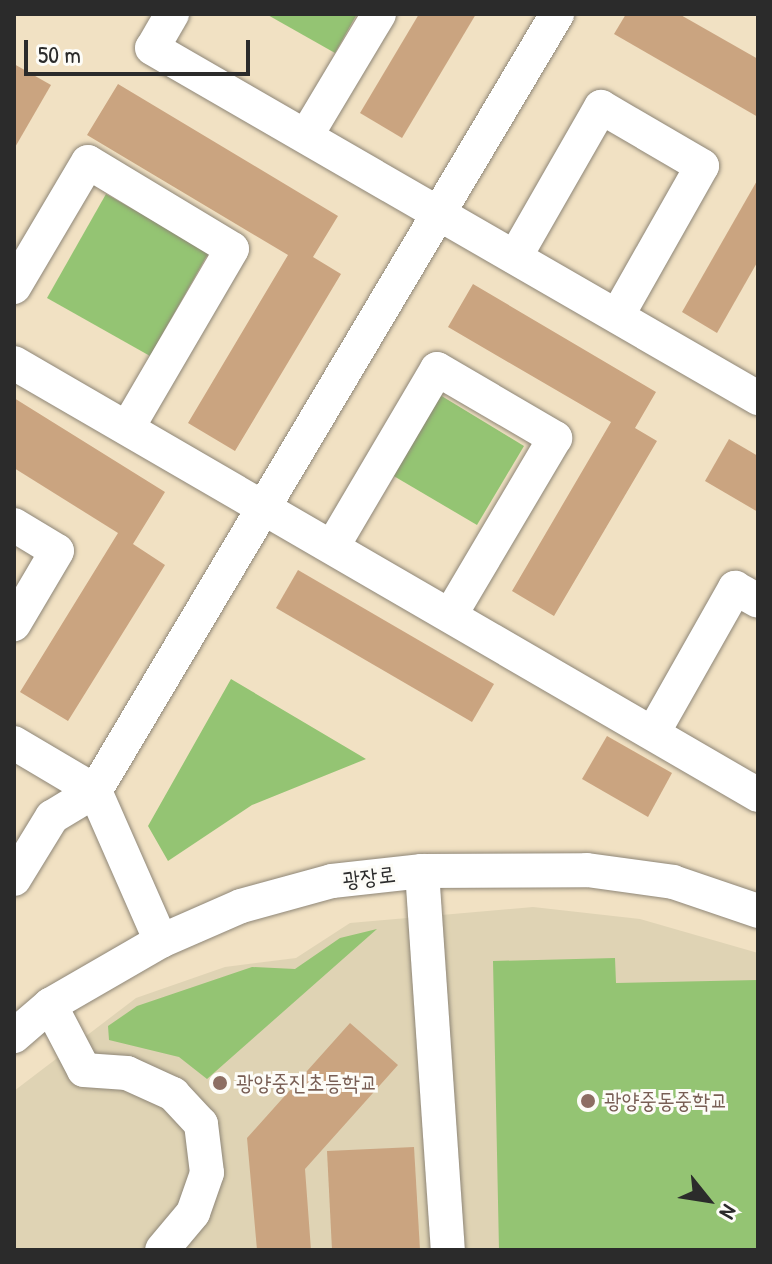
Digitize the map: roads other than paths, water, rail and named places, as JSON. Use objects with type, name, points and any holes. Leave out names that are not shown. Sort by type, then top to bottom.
[{"type":"street","points":[[172,14],[152,48],[758,398]]},
{"type":"street","points":[[306,136],[379,14]]},
{"type":"street","points":[[14,879],[52,817],[95,791],[557,14]]},
{"type":"street","points":[[515,257],[601,107],[702,166],[617,316]]},
{"type":"street","points":[[14,287],[88,162],[232,249],[128,427]]},
{"type":"street","points":[[14,363],[334,544],[758,795]]},
{"type":"street","points":[[334,544],[437,369],[555,438],[451,614]]},
{"type":"street","points":[[14,525],[57,551],[14,624]]},
{"type":"street","points":[[653,733],[735,588],[758,601]]},
{"type":"street","points":[[14,743],[95,791],[161,941]]},
{"type":"street","name":"광장로","points":[[14,1036],[50,1005],[161,941],[241,906],[332,881],[422,871],[587,870],[673,882],[758,911]]},
{"type":"street","points":[[422,871],[448,1250]]},
{"type":"street","points":[[50,1005],[84,1070],[127,1073],[150,1083],[173,1094],[201,1124],[207,1173],[193,1213],[162,1250]]},
{"type":"place","name":"광양중진초등학교","points":[[220,1083]]},
{"type":"place","name":"광양중동중학교","points":[[588,1101]]}]
